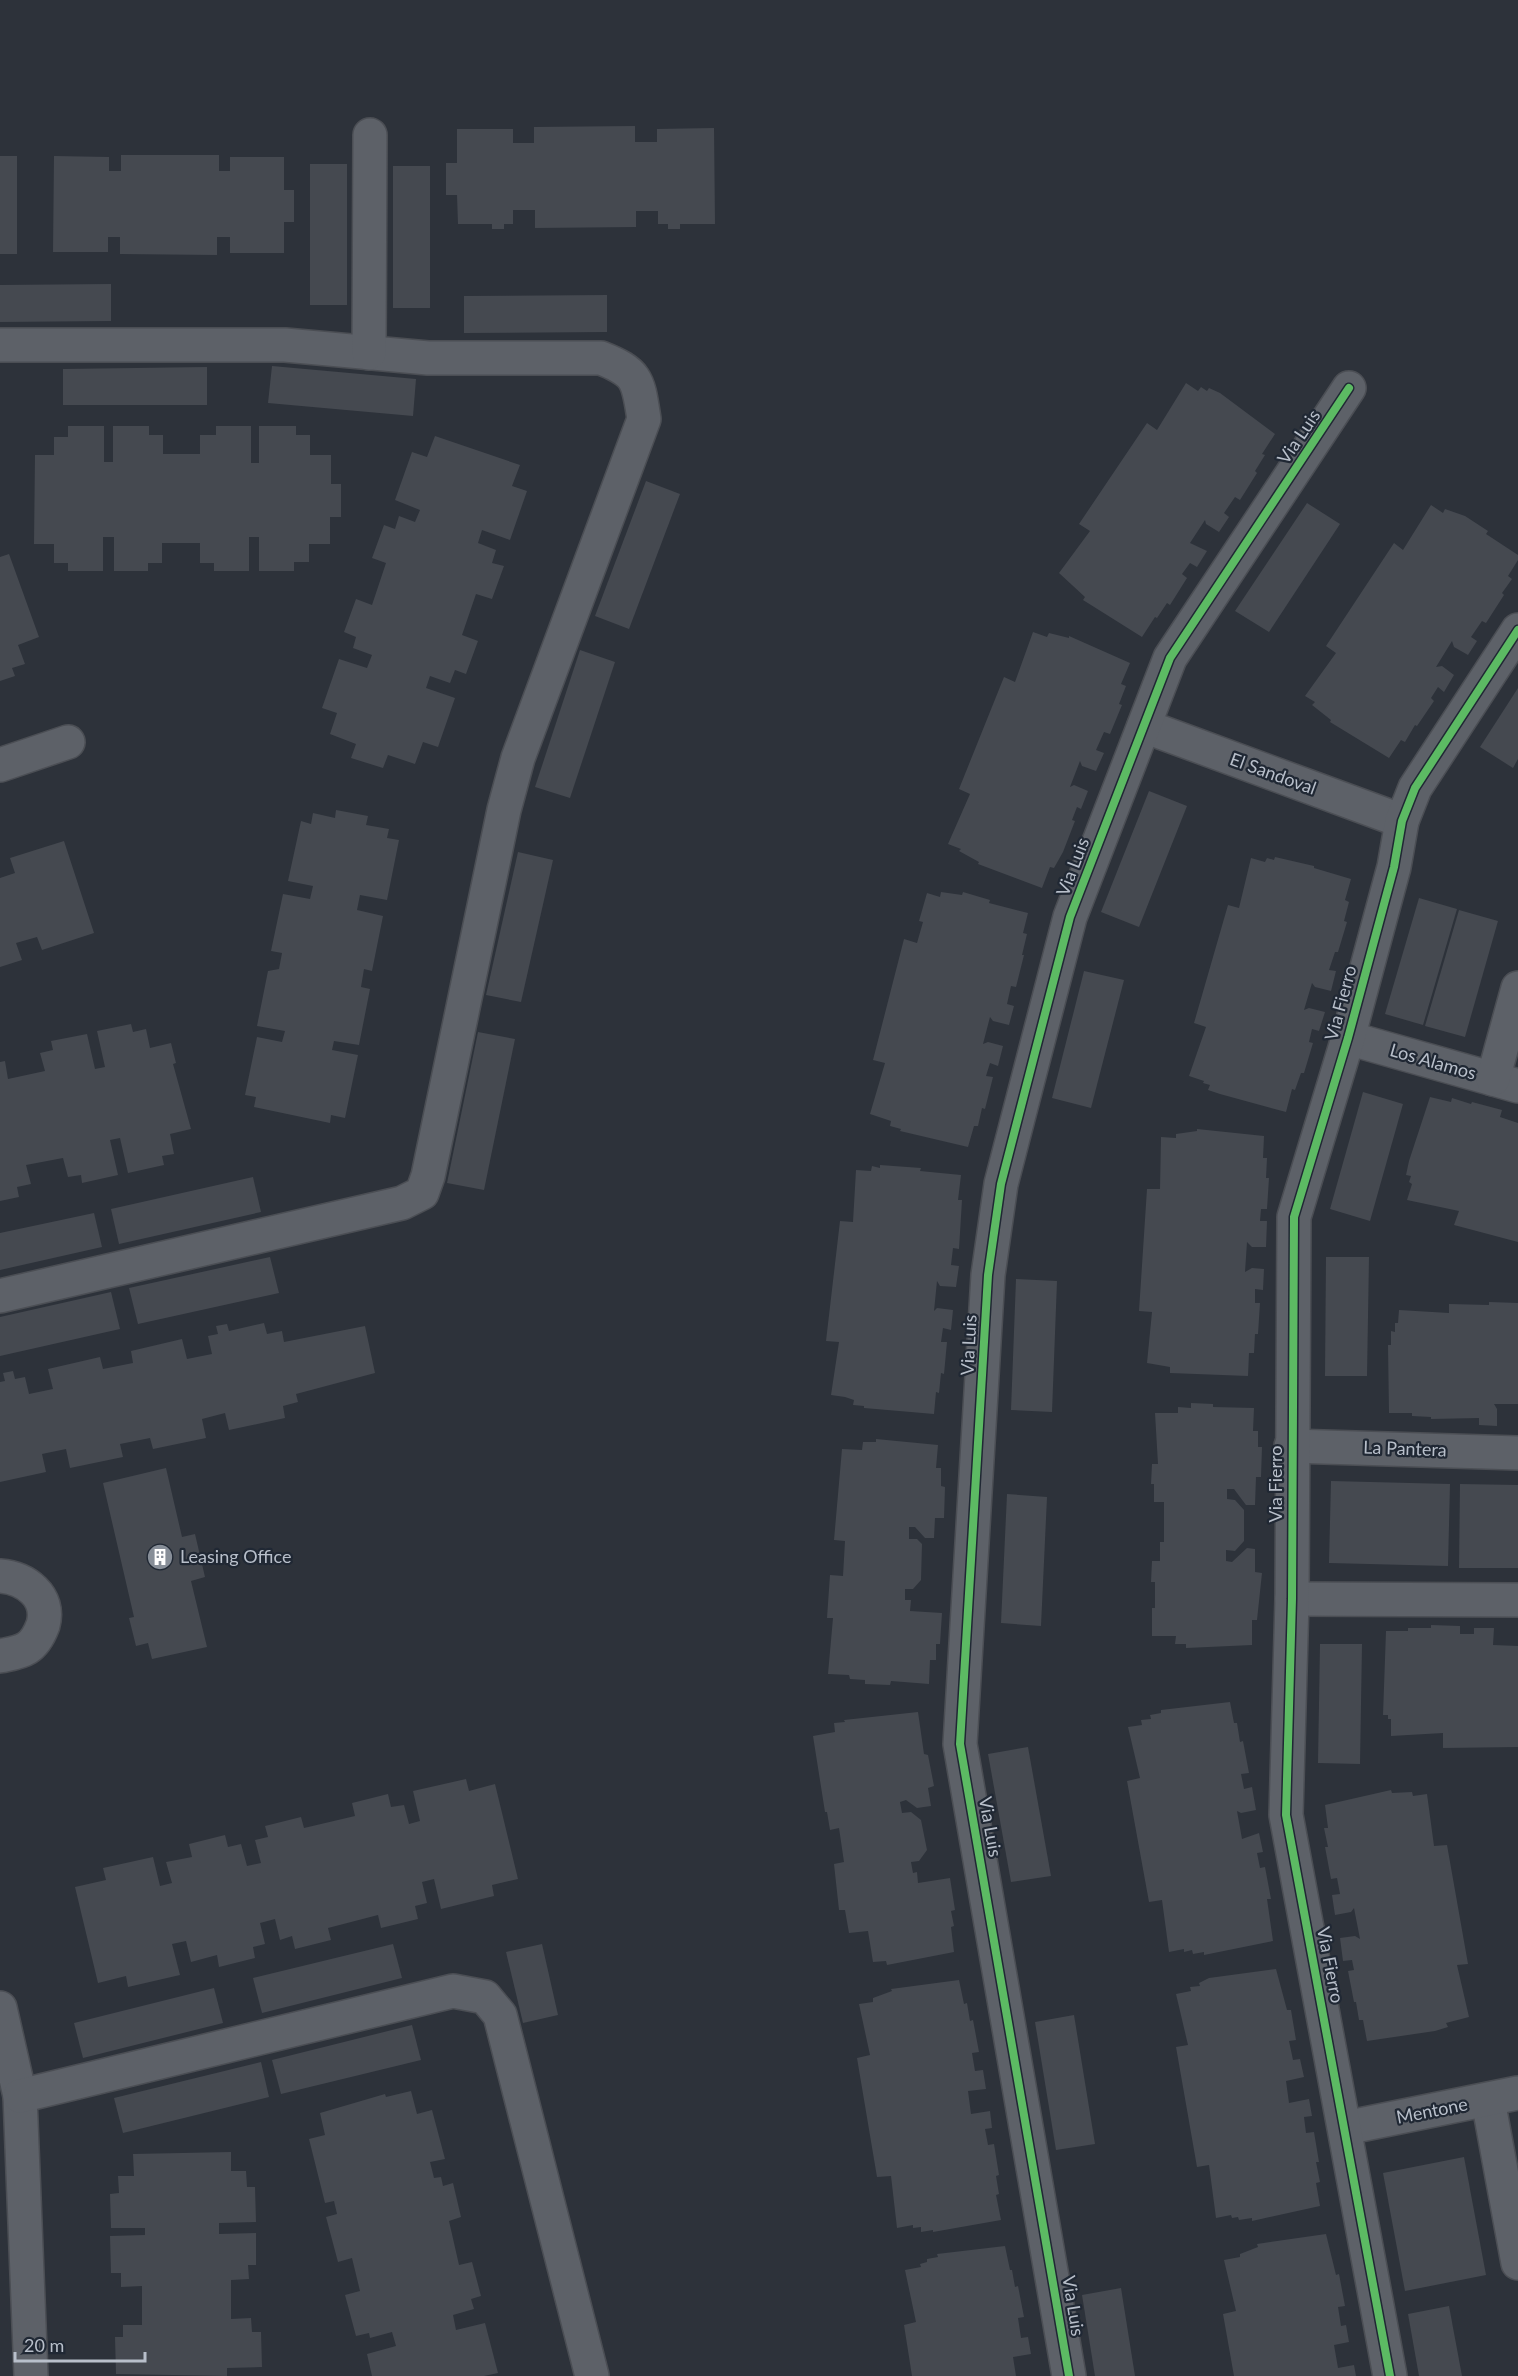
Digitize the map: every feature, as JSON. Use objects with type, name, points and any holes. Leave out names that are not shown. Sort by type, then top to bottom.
[{"type":"street","points":[[369,353],[370,135]]},
{"type":"street","points":[[0,345],[285,345],[428,358],[601,358],[624,367],[639,385],[645,419],[518,758],[504,810],[428,1176],[422,1193],[402,1203],[0,1296]]},
{"type":"street","name":"Via Luis","points":[[1069,2376],[960,1744],[988,1275],[1000,1184],[1070,917],[1170,658],[1349,388]]},
{"type":"street","name":"Via Fierro","points":[[1390,2376],[1286,1815],[1292,1599],[1291,1446],[1294,1217],[1348,1038],[1394,867],[1402,821],[1416,788],[1518,630]]},
{"type":"street","name":"El Sandoval","points":[[1144,726],[1402,821]]},
{"type":"street","points":[[0,765],[68,742]]},
{"type":"street","points":[[1506,1082],[1518,988]]},
{"type":"street","name":"Los Alamos","points":[[1348,1038],[1506,1082]]},
{"type":"street","name":"La Pantera","points":[[1291,1446],[1518,1453]]},
{"type":"street","points":[[0,1576],[14,1577],[29,1586],[41,1597],[46,1615],[40,1634],[29,1647],[0,1656]]},
{"type":"street","points":[[1292,1599],[1518,1600]]},
{"type":"street","points":[[20,2096],[453,1991],[485,1997],[500,2015],[592,2376]]},
{"type":"street","points":[[0,2008],[20,2096],[31,2376]]},
{"type":"street","points":[[1503,2097],[1518,2263]]},
{"type":"street","name":"Mentone","points":[[1345,2128],[1503,2097]]},
{"type":"building","points":[[635,126],[635,142],[657,142],[657,129],[714,128],[715,224],[680,224],[680,229],[668,229],[668,224],[658,224],[658,211],[636,211],[636,227],[535,228],[535,210],[513,210],[513,224],[504,224],[504,229],[492,229],[492,224],[458,224],[457,195],[446,195],[446,163],[457,163],[457,129],[513,129],[513,143],[534,143],[534,127]]},
{"type":"building","points":[[121,155],[219,155],[219,171],[230,171],[230,157],[284,157],[284,190],[294,190],[294,222],[284,222],[284,253],[230,253],[230,237],[217,237],[217,255],[120,254],[120,237],[108,237],[108,252],[53,252],[54,156],[109,157],[109,171],[121,171]]},
{"type":"building","points":[[0,156],[17,156],[17,254],[0,254]]},
{"type":"building","points":[[310,164],[347,164],[347,305],[310,305]]},
{"type":"building","points":[[393,166],[430,166],[430,308],[393,308]]},
{"type":"building","points":[[111,284],[111,321],[0,322],[0,285]]},
{"type":"building","points":[[607,295],[607,332],[464,333],[464,296]]},
{"type":"building","points":[[272,366],[416,379],[413,416],[268,403]]},
{"type":"building","points":[[207,367],[207,405],[63,405],[63,369]]},
{"type":"building","points":[[1186,383],[1198,391],[1201,387],[1207,391],[1209,388],[1220,393],[1275,434],[1262,454],[1265,455],[1255,471],[1257,473],[1240,500],[1235,497],[1224,513],[1229,517],[1219,532],[1206,524],[1205,520],[1190,543],[1207,551],[1197,567],[1190,563],[1182,574],[1187,578],[1170,605],[1167,603],[1142,637],[1083,600],[1085,597],[1059,573],[1090,531],[1079,524],[1147,423],[1157,430]]},
{"type":"building","points":[[68,426],[104,426],[104,462],[113,462],[113,426],[149,426],[149,435],[163,435],[163,454],[200,454],[200,435],[216,435],[216,426],[251,426],[251,463],[259,463],[259,426],[296,426],[296,435],[310,435],[310,455],[331,455],[331,484],[341,484],[341,517],[330,517],[330,544],[309,544],[309,562],[294,562],[294,571],[259,571],[259,537],[249,537],[249,571],[214,571],[214,563],[200,563],[200,543],[162,543],[162,563],[148,563],[148,571],[114,571],[114,537],[103,537],[103,571],[68,571],[68,563],[54,563],[54,544],[34,544],[35,455],[54,455],[54,437],[68,437]]},
{"type":"building","points":[[435,436],[520,465],[512,486],[527,491],[510,540],[482,530],[478,543],[496,550],[492,563],[504,566],[492,599],[476,594],[462,635],[478,641],[466,674],[455,670],[450,683],[430,676],[426,688],[455,698],[438,747],[423,742],[415,764],[388,755],[383,768],[351,758],[356,744],[330,734],[337,713],[322,708],[339,659],[367,668],[372,655],[353,648],[356,637],[344,632],[356,599],[372,605],[386,563],[372,558],[384,525],[395,529],[399,516],[415,522],[420,510],[395,500],[412,452],[427,457]]},
{"type":"building","points":[[646,481],[680,494],[629,629],[595,616]]},
{"type":"building","points":[[1307,503],[1340,524],[1269,632],[1235,611]]},
{"type":"building","points":[[1431,505],[1443,513],[1445,509],[1465,516],[1488,531],[1486,534],[1518,555],[1518,560],[1508,576],[1512,579],[1502,593],[1504,595],[1486,623],[1482,621],[1471,637],[1477,641],[1468,655],[1454,647],[1452,641],[1436,667],[1442,666],[1454,675],[1444,692],[1438,687],[1431,698],[1434,701],[1417,726],[1415,725],[1405,742],[1401,740],[1389,758],[1330,722],[1331,720],[1312,705],[1315,702],[1305,696],[1336,653],[1326,646],[1394,543],[1403,550]]},
{"type":"building","points":[[9,554],[39,637],[18,645],[25,664],[12,668],[15,676],[0,681],[0,557]]},
{"type":"building","points":[[1033,632],[1047,637],[1049,633],[1069,638],[1069,636],[1130,663],[1121,684],[1126,686],[1119,704],[1122,705],[1110,734],[1104,732],[1096,750],[1104,753],[1096,771],[1082,766],[1080,761],[1070,787],[1074,785],[1088,791],[1081,809],[1077,807],[1072,820],[1075,821],[1063,852],[1054,868],[1050,867],[1042,888],[978,864],[979,862],[959,851],[961,849],[948,844],[970,794],[959,789],[1004,677],[1015,682]]},
{"type":"building","points":[[580,650],[615,662],[570,798],[535,787]]},
{"type":"building","points":[[1518,688],[1518,759],[1513,768],[1480,747]]},
{"type":"building","points":[[1149,791],[1187,806],[1139,927],[1101,912]]},
{"type":"building","points":[[336,810],[368,816],[366,825],[389,829],[387,838],[399,840],[387,900],[360,895],[357,910],[383,916],[372,971],[364,969],[361,987],[370,989],[359,1045],[334,1041],[332,1050],[358,1055],[345,1118],[331,1115],[330,1123],[254,1107],[256,1097],[245,1095],[257,1037],[282,1042],[285,1031],[257,1026],[268,971],[279,969],[282,953],[271,951],[283,894],[310,899],[313,886],[288,881],[301,821],[311,824],[313,813],[335,818]]},
{"type":"building","points":[[64,841],[94,933],[42,950],[37,937],[16,943],[22,960],[0,967],[0,878],[15,873],[10,858]]},
{"type":"building","points":[[518,852],[553,860],[521,1002],[486,995]]},
{"type":"building","points":[[1275,857],[1314,866],[1314,868],[1351,879],[1345,900],[1349,902],[1344,921],[1347,922],[1338,952],[1335,952],[1329,970],[1336,971],[1331,991],[1315,987],[1312,983],[1304,1010],[1309,1008],[1325,1012],[1319,1031],[1312,1029],[1309,1042],[1313,1043],[1304,1073],[1301,1073],[1295,1090],[1292,1089],[1286,1112],[1208,1090],[1210,1085],[1189,1076],[1206,1027],[1194,1023],[1228,905],[1239,908],[1251,858],[1265,862],[1267,858],[1274,860]]},
{"type":"building","points":[[941,892],[962,895],[963,892],[990,900],[989,903],[1028,913],[1023,933],[1027,934],[1022,955],[1024,955],[1016,987],[1011,986],[1007,1004],[1014,1006],[1009,1025],[993,1021],[990,1017],[983,1044],[988,1042],[1003,1046],[998,1066],[990,1063],[986,1076],[993,1077],[985,1109],[982,1108],[978,1126],[974,1126],[968,1147],[900,1131],[901,1129],[890,1126],[891,1121],[870,1114],[885,1063],[873,1060],[904,939],[917,943],[923,922],[919,921],[927,893],[940,897]]},
{"type":"building","points":[[1419,898],[1457,909],[1423,1025],[1385,1014]]},
{"type":"building","points":[[1459,910],[1498,921],[1465,1037],[1425,1026]]},
{"type":"building","points":[[1084,971],[1124,980],[1091,1108],[1052,1098]]},
{"type":"building","points":[[131,1024],[133,1032],[146,1029],[150,1048],[171,1043],[176,1063],[173,1064],[191,1129],[170,1134],[174,1154],[162,1156],[164,1165],[128,1173],[120,1138],[110,1140],[118,1175],[82,1183],[81,1175],[68,1177],[63,1158],[26,1165],[31,1184],[17,1187],[19,1197],[0,1201],[0,1062],[5,1061],[8,1079],[45,1071],[40,1053],[53,1050],[51,1041],[87,1034],[95,1069],[105,1067],[97,1031]]},
{"type":"building","points":[[478,1032],[515,1039],[484,1190],[447,1183]]},
{"type":"building","points":[[1363,1092],[1403,1104],[1370,1221],[1330,1209]]},
{"type":"building","points":[[1430,1097],[1451,1102],[1452,1098],[1502,1110],[1500,1117],[1518,1123],[1518,1242],[1454,1225],[1459,1211],[1407,1200],[1412,1184],[1409,1182],[1411,1176],[1406,1175],[1409,1161]]},
{"type":"building","points":[[1197,1129],[1264,1136],[1263,1158],[1267,1158],[1266,1178],[1269,1178],[1267,1209],[1261,1209],[1260,1221],[1267,1221],[1266,1247],[1252,1247],[1247,1242],[1245,1272],[1252,1268],[1264,1269],[1263,1290],[1255,1289],[1255,1303],[1260,1303],[1258,1334],[1255,1334],[1254,1353],[1249,1353],[1248,1376],[1170,1373],[1170,1367],[1147,1363],[1152,1312],[1139,1311],[1147,1189],[1160,1189],[1161,1137],[1176,1138],[1176,1134],[1197,1131]]},
{"type":"building","points":[[880,1165],[921,1168],[920,1171],[961,1175],[958,1200],[962,1200],[959,1249],[953,1248],[951,1265],[959,1266],[956,1287],[940,1286],[937,1281],[934,1311],[937,1308],[953,1310],[951,1330],[943,1328],[941,1342],[947,1342],[944,1374],[941,1373],[939,1393],[936,1392],[934,1414],[864,1408],[864,1406],[853,1405],[854,1400],[831,1395],[839,1342],[826,1341],[840,1221],[853,1222],[856,1170],[871,1171],[872,1166],[880,1168]]},
{"type":"building","points":[[253,1177],[261,1212],[119,1244],[111,1209]]},
{"type":"building","points":[[94,1213],[102,1247],[0,1270],[0,1233]]},
{"type":"building","points":[[270,1257],[279,1293],[138,1324],[129,1288]]},
{"type":"building","points":[[1326,1257],[1369,1257],[1367,1376],[1325,1376]]},
{"type":"building","points":[[1016,1279],[1057,1281],[1052,1412],[1011,1410]]},
{"type":"building","points":[[111,1292],[120,1329],[0,1356],[0,1317]]},
{"type":"building","points":[[1489,1302],[1518,1303],[1518,1404],[1494,1404],[1497,1409],[1497,1426],[1479,1425],[1479,1418],[1431,1419],[1431,1417],[1412,1416],[1412,1413],[1389,1413],[1388,1345],[1391,1345],[1391,1331],[1395,1332],[1395,1323],[1398,1323],[1399,1310],[1449,1313],[1449,1304],[1489,1305]]},
{"type":"building","points":[[264,1323],[267,1334],[282,1331],[284,1342],[365,1326],[375,1373],[296,1394],[298,1402],[283,1406],[285,1418],[229,1430],[225,1413],[202,1419],[206,1438],[153,1449],[150,1438],[120,1444],[123,1457],[70,1468],[66,1449],[42,1454],[46,1472],[0,1482],[0,1382],[5,1381],[3,1373],[13,1371],[15,1379],[25,1377],[29,1394],[53,1389],[48,1369],[100,1357],[103,1369],[133,1363],[131,1351],[182,1339],[187,1359],[212,1354],[208,1336],[218,1334],[216,1326],[227,1324],[229,1331]]},
{"type":"building","points":[[1191,1403],[1213,1404],[1213,1407],[1254,1408],[1253,1431],[1258,1431],[1258,1447],[1262,1447],[1261,1477],[1256,1477],[1255,1505],[1246,1505],[1234,1489],[1227,1489],[1227,1499],[1235,1500],[1244,1510],[1244,1541],[1235,1551],[1226,1550],[1226,1561],[1232,1562],[1247,1548],[1255,1549],[1255,1572],[1262,1573],[1257,1620],[1252,1620],[1252,1645],[1186,1648],[1186,1644],[1175,1644],[1176,1636],[1152,1636],[1155,1582],[1151,1582],[1152,1561],[1160,1561],[1160,1542],[1164,1542],[1164,1502],[1154,1502],[1154,1484],[1151,1484],[1152,1464],[1158,1464],[1155,1413],[1178,1413],[1178,1407],[1191,1408]]},
{"type":"building","points":[[876,1439],[938,1445],[936,1468],[941,1468],[941,1486],[945,1487],[944,1518],[935,1518],[934,1538],[925,1538],[915,1527],[909,1527],[909,1539],[917,1539],[922,1544],[921,1580],[913,1589],[905,1589],[905,1600],[911,1600],[910,1611],[942,1613],[940,1644],[936,1644],[936,1660],[930,1660],[929,1684],[891,1681],[890,1685],[865,1684],[865,1680],[850,1679],[849,1675],[828,1674],[833,1618],[827,1618],[830,1575],[843,1576],[845,1541],[834,1540],[842,1449],[862,1450],[863,1442],[876,1442]]},
{"type":"building","name":"Leasing Office","points":[[166,1468],[182,1537],[195,1534],[205,1577],[191,1581],[207,1647],[152,1659],[148,1643],[136,1646],[129,1618],[134,1617],[103,1483]]},
{"type":"building","points":[[1331,1481],[1450,1484],[1448,1566],[1329,1563]]},
{"type":"building","points":[[1460,1484],[1518,1485],[1518,1568],[1459,1568]]},
{"type":"building","points":[[1007,1494],[1047,1497],[1041,1626],[1001,1623]]},
{"type":"building","points":[[1431,1625],[1460,1626],[1460,1634],[1474,1634],[1474,1628],[1494,1628],[1493,1645],[1518,1646],[1518,1747],[1443,1748],[1443,1733],[1391,1736],[1391,1719],[1388,1719],[1388,1715],[1383,1715],[1386,1631],[1431,1628]]},
{"type":"building","points":[[1320,1644],[1362,1644],[1360,1764],[1318,1763]]},
{"type":"building","points":[[1230,1702],[1240,1742],[1243,1741],[1249,1773],[1241,1774],[1244,1789],[1252,1787],[1256,1810],[1241,1813],[1237,1811],[1242,1839],[1259,1833],[1263,1852],[1257,1853],[1260,1868],[1265,1867],[1271,1899],[1267,1899],[1273,1941],[1204,1955],[1204,1952],[1193,1954],[1192,1950],[1184,1952],[1184,1949],[1169,1952],[1162,1900],[1149,1902],[1127,1781],[1140,1778],[1128,1727],[1142,1725],[1141,1720],[1151,1719],[1150,1715],[1161,1713],[1161,1710]]},
{"type":"building","points":[[918,1712],[924,1754],[928,1755],[934,1786],[928,1788],[931,1806],[917,1808],[906,1800],[900,1802],[902,1813],[911,1812],[921,1820],[927,1850],[919,1861],[911,1862],[913,1873],[917,1872],[918,1883],[950,1878],[955,1910],[951,1911],[954,1926],[951,1927],[954,1952],[887,1965],[886,1961],[873,1962],[868,1931],[849,1933],[845,1910],[839,1910],[834,1864],[844,1862],[839,1828],[830,1830],[813,1736],[835,1732],[834,1723],[845,1722],[844,1720]]},
{"type":"building","points":[[1028,1747],[1051,1876],[1011,1882],[988,1754]]},
{"type":"building","points":[[466,1779],[469,1791],[495,1784],[518,1879],[492,1885],[494,1896],[441,1909],[434,1879],[422,1882],[427,1903],[415,1906],[418,1919],[381,1928],[378,1915],[328,1928],[331,1940],[295,1949],[292,1936],[280,1940],[275,1919],[260,1923],[265,1944],[253,1947],[255,1958],[219,1967],[217,1955],[191,1962],[186,1941],[172,1944],[180,1975],[128,1987],[126,1976],[98,1983],[75,1887],[106,1880],[103,1868],[153,1857],[160,1886],[172,1883],[166,1862],[192,1857],[189,1844],[225,1835],[228,1847],[241,1844],[247,1866],[261,1863],[255,1840],[268,1837],[265,1826],[301,1817],[304,1828],[355,1816],[352,1803],[388,1794],[391,1807],[404,1805],[409,1824],[420,1821],[413,1791]]},
{"type":"building","points":[[1391,1790],[1392,1793],[1412,1792],[1413,1796],[1427,1794],[1434,1846],[1447,1845],[1468,1964],[1457,1965],[1469,2017],[1446,2023],[1448,2027],[1435,2031],[1367,2041],[1363,2020],[1359,2020],[1356,2002],[1354,2002],[1348,1971],[1354,1970],[1352,1960],[1343,1961],[1340,1938],[1355,1936],[1360,1939],[1354,1908],[1351,1912],[1335,1915],[1332,1895],[1340,1894],[1337,1878],[1331,1879],[1325,1847],[1328,1847],[1324,1828],[1328,1828],[1325,1805]]},
{"type":"building","points":[[393,1944],[402,1978],[262,2013],[253,1978]]},
{"type":"building","points":[[542,1944],[558,2015],[523,2023],[506,1952]]},
{"type":"building","points":[[1276,1969],[1287,2010],[1291,2010],[1296,2040],[1289,2041],[1293,2060],[1300,2059],[1304,2077],[1286,2081],[1289,2103],[1309,2099],[1312,2116],[1304,2117],[1306,2133],[1314,2132],[1319,2162],[1316,2162],[1320,2182],[1316,2183],[1320,2206],[1252,2221],[1252,2218],[1239,2220],[1238,2217],[1232,2218],[1231,2215],[1216,2218],[1209,2165],[1197,2167],[1176,2047],[1188,2045],[1176,1994],[1191,1991],[1190,1987],[1200,1986],[1199,1983],[1209,1978]]},
{"type":"building","points":[[959,1980],[964,2004],[967,2003],[970,2021],[973,2020],[979,2052],[972,2053],[975,2071],[983,2070],[986,2089],[968,2091],[971,2114],[990,2111],[992,2128],[985,2129],[988,2145],[994,2144],[999,2175],[996,2176],[999,2194],[996,2195],[1001,2220],[933,2232],[933,2230],[921,2232],[921,2227],[913,2228],[913,2225],[897,2228],[891,2176],[877,2177],[857,2058],[870,2055],[859,2004],[873,2002],[873,1998],[892,1991],[891,1989]]},
{"type":"building","points":[[214,1988],[223,2023],[83,2058],[74,2023]]},
{"type":"building","points":[[1074,2015],[1095,2144],[1056,2150],[1035,2022]]},
{"type":"building","points":[[412,2025],[421,2060],[281,2094],[272,2060]]},
{"type":"building","points":[[261,2062],[269,2097],[123,2133],[114,2098]]},
{"type":"building","points":[[411,2091],[417,2114],[432,2110],[445,2159],[430,2162],[434,2178],[441,2177],[443,2186],[453,2183],[461,2217],[449,2221],[459,2265],[472,2262],[481,2296],[471,2299],[474,2309],[453,2315],[456,2330],[485,2323],[498,2373],[484,2376],[372,2376],[367,2354],[396,2346],[392,2332],[370,2338],[369,2333],[356,2336],[345,2295],[360,2291],[352,2258],[338,2262],[326,2217],[337,2214],[334,2201],[325,2203],[309,2139],[325,2135],[320,2113],[385,2094],[386,2097]]},
{"type":"building","points":[[231,2152],[231,2171],[246,2171],[247,2187],[255,2187],[256,2222],[219,2223],[219,2234],[256,2233],[256,2265],[248,2265],[249,2279],[231,2280],[231,2319],[251,2318],[252,2332],[261,2332],[262,2367],[227,2368],[227,2376],[116,2374],[115,2337],[123,2337],[123,2325],[142,2325],[142,2286],[121,2287],[121,2273],[111,2273],[110,2236],[145,2235],[145,2228],[111,2228],[110,2194],[119,2193],[118,2176],[134,2176],[133,2154]]},
{"type":"building","points":[[1464,2157],[1486,2275],[1405,2291],[1383,2173]]},
{"type":"building","points":[[1326,2234],[1336,2275],[1339,2274],[1345,2306],[1338,2307],[1341,2326],[1346,2325],[1349,2342],[1334,2345],[1338,2368],[1354,2365],[1356,2376],[1234,2376],[1223,2314],[1236,2311],[1224,2260],[1240,2257],[1240,2254],[1258,2247],[1257,2244]]},
{"type":"building","points":[[1005,2246],[1015,2287],[1018,2286],[1024,2317],[1018,2318],[1021,2338],[1028,2337],[1031,2354],[1013,2357],[1016,2376],[912,2376],[904,2325],[916,2322],[905,2270],[921,2267],[920,2264],[927,2262],[927,2259],[938,2257],[937,2254]]},
{"type":"building","points":[[1121,2288],[1135,2376],[1095,2376],[1082,2295]]},
{"type":"building","points":[[1449,2306],[1462,2376],[1419,2376],[1408,2314]]},
{"type":"cycle path","points":[[1069,2376],[960,1744],[988,1275],[1001,1184],[1070,917],[1170,658],[1349,388]]},
{"type":"cycle path","points":[[1390,2376],[1286,1815],[1292,1599],[1294,1217],[1348,1038],[1394,867],[1402,821],[1415,788],[1518,630]]},
{"type":"place","name":"Leasing Office","points":[[160,1557]]}]
